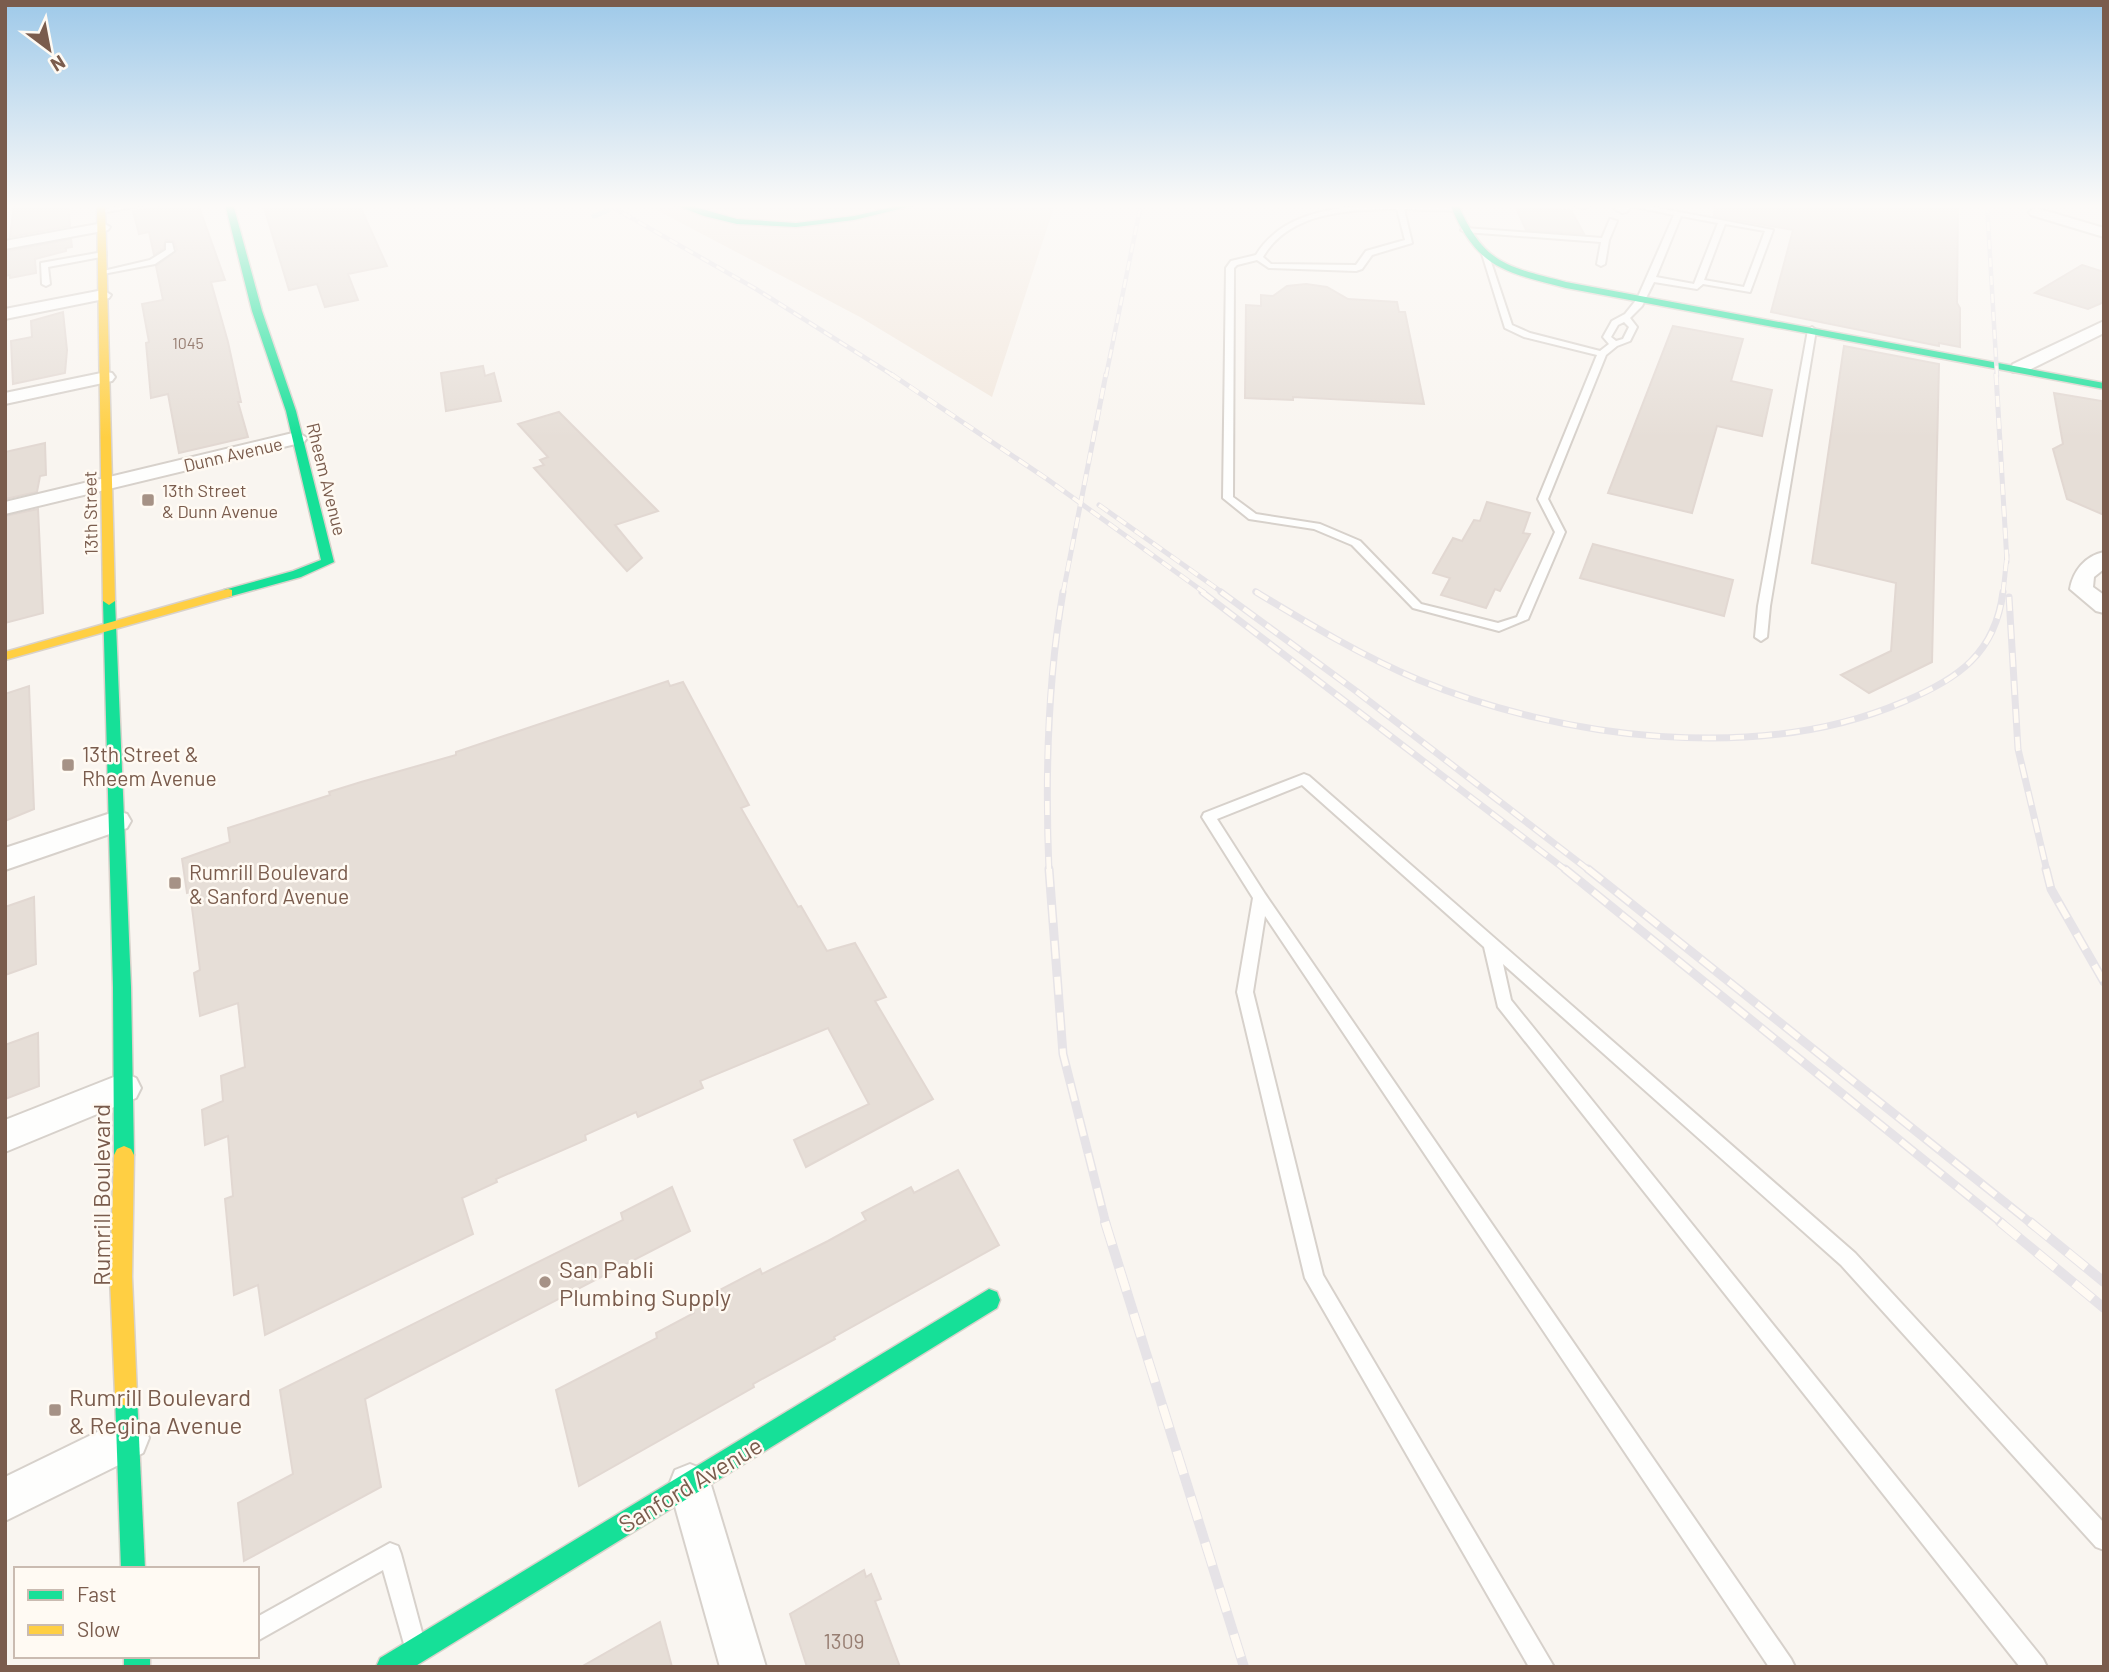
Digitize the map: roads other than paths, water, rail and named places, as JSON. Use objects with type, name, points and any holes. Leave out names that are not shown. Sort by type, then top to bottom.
[{"type":"street","name":"13th Street","points":[[103,282],[117,821]]},
{"type":"street","name":"Rheem Avenue","points":[[5,656],[297,574],[328,562],[291,411],[249,282]]},
{"type":"street","points":[[1560,282],[2104,386]]},
{"type":"street","points":[[5,314],[103,295]]},
{"type":"street","points":[[2019,368],[2104,326]]},
{"type":"street","points":[[5,399],[106,377]]},
{"type":"street","name":"Dunn Avenue","points":[[5,508],[297,438]]},
{"type":"street","points":[[2104,558],[2083,575],[2081,589],[2104,606]]},
{"type":"street","points":[[5,859],[117,821]]},
{"type":"street","name":"Rumrill Boulevard","points":[[117,821],[124,1088],[121,1277],[133,1567]]},
{"type":"street","points":[[5,1136],[124,1088]]},
{"type":"street","name":"Sanford Avenue","points":[[389,1667],[989,1300]]},
{"type":"street","points":[[5,1500],[128,1438]]},
{"type":"street","points":[[690,1485],[743,1667]]},
{"type":"lane","points":[[1230,282],[1228,498],[1253,517],[1316,526],[1356,543],[1417,606],[1499,628],[1522,619],[1560,532],[1543,499],[1602,354],[1614,344],[1626,341],[1633,327],[1627,320]]},
{"type":"lane","points":[[1494,282],[1508,326],[1527,335],[1602,354]]},
{"type":"lane","points":[[1614,344],[1607,337],[1615,323],[1627,320],[1642,299],[1650,282]]},
{"type":"lane","points":[[1668,282],[1697,287],[1699,282]]},
{"type":"lane","points":[[1705,282],[1747,290],[1750,282]]},
{"type":"lane","points":[[1761,637],[1812,330]]},
{"type":"lane","points":[[1783,1667],[1260,898],[1209,817],[1304,779],[1848,1259],[2104,1539]]},
{"type":"lane","points":[[1260,898],[1245,992],[1314,1278],[1542,1667]]},
{"type":"lane","points":[[1491,944],[1504,1002],[2035,1667]]},
{"type":"lane","points":[[259,1629],[390,1554],[416,1651]]},
{"type":"railway","points":[[744,282],[894,376]]},
{"type":"railway","points":[[1106,376],[1125,282]]},
{"type":"railway","points":[[1992,282],[1997,376]]},
{"type":"railway","points":[[1081,503],[1106,374]]},
{"type":"railway","points":[[1996,374],[2007,558]]},
{"type":"railway","points":[[894,376],[1081,503]]},
{"type":"railway","points":[[1063,593],[1081,503]]},
{"type":"railway","points":[[1081,503],[1205,593]]},
{"type":"railway","points":[[1099,505],[1223,593]]},
{"type":"railway","points":[[2003,593],[2007,558]]},
{"type":"railway","points":[[2007,558],[2007,562]]},
{"type":"railway","points":[[1255,591],[1259,593]]},
{"type":"railway","points":[[1049,871],[1049,731],[1063,592]]},
{"type":"railway","points":[[1202,592],[1567,871]]},
{"type":"railway","points":[[1221,592],[1356,691],[1590,871]]},
{"type":"railway","points":[[1256,592],[1377,661],[1419,680],[1475,700],[1534,717],[1597,729],[1660,736],[1724,738],[1787,733],[1847,721],[1903,702],[1941,684],[1971,662],[1982,648],[1999,614],[2003,592]]},
{"type":"railway","points":[[2009,597],[2018,749],[2047,871]]},
{"type":"railway","points":[[1049,869],[1063,1054],[1106,1224]]},
{"type":"railway","points":[[1565,869],[2003,1224]]},
{"type":"railway","points":[[1588,869],[2032,1224]]},
{"type":"railway","points":[[2046,869],[2051,889],[2104,982]]},
{"type":"railway","points":[[1105,1222],[1244,1667]]},
{"type":"railway","points":[[2000,1222],[2104,1308]]},
{"type":"railway","points":[[2030,1222],[2104,1282]]},
{"type":"place","name":"13th Street & Dunn Avenue","points":[[148,500]]},
{"type":"place","name":"13th Street & Rheem Avenue","points":[[68,765]]},
{"type":"place","name":"Rumrill Boulevard & Sanford Avenue","points":[[175,883]]},
{"type":"place","name":"San Pabli Plumbing Supply","points":[[545,1282]]},
{"type":"place","name":"Rumrill Boulevard & Regina Avenue","points":[[55,1410]]}]
